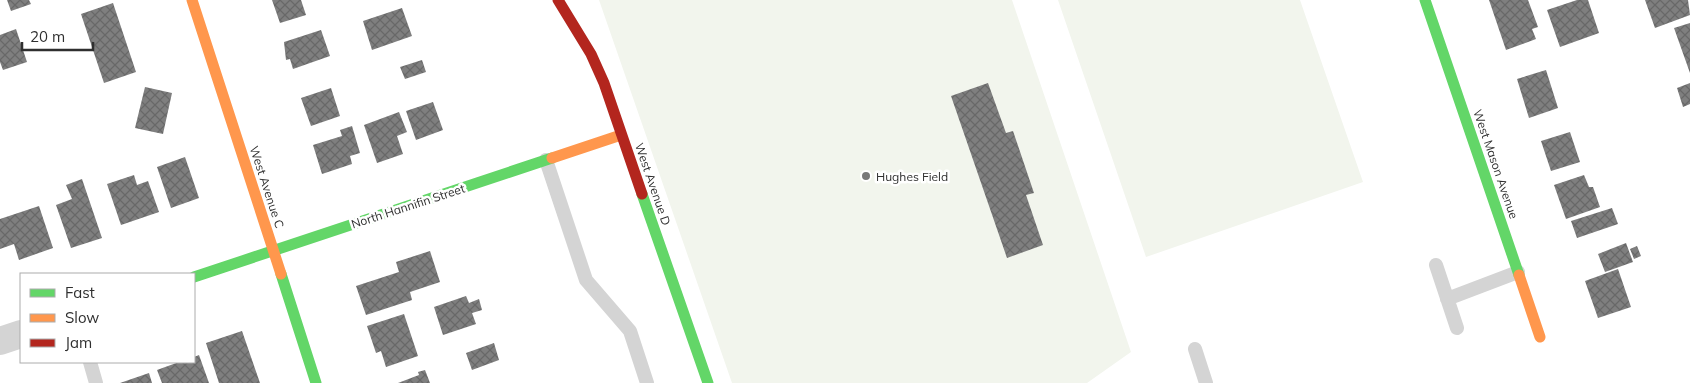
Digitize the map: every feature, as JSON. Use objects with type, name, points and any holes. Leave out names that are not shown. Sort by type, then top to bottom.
[{"type":"street","name":"West Avenue C","points":[[192,0],[316,383]]},
{"type":"street","name":"West Avenue D","points":[[558,0],[591,54],[708,383]]},
{"type":"street","name":"West Mason Avenue","points":[[1425,0],[1540,337]]},
{"type":"street","name":"North Hannifin Street","points":[[195,277],[621,136]]},
{"type":"street","points":[[0,341],[20,334]]},
{"type":"lane","points":[[546,160],[586,280],[630,331],[647,383]]},
{"type":"lane","points":[[1436,264],[1457,328]]},
{"type":"lane","points":[[1447,298],[1518,272]]},
{"type":"lane","points":[[1195,349],[1206,383]]},
{"type":"lane","points":[[90,363],[96,383]]},
{"type":"shaded area","name":"Hughes Field","points":[[599,0],[1012,0],[1131,352],[1087,383],[732,383]]},
{"type":"shaded area","points":[[1058,0],[1300,0],[1363,182],[1146,257]]},
{"type":"building","points":[[7,0],[29,0],[31,4],[11,11]]},
{"type":"building","points":[[272,0],[301,0],[306,15],[280,23]]},
{"type":"building","points":[[1489,0],[1528,0],[1538,27],[1532,29],[1536,39],[1506,50]]},
{"type":"building","points":[[1577,0],[1588,0],[1599,33],[1560,47],[1547,10]]},
{"type":"building","points":[[1645,0],[1688,0],[1690,15],[1655,28]]},
{"type":"building","points":[[113,3],[136,72],[104,83],[81,14]]},
{"type":"building","points":[[402,8],[412,36],[372,50],[363,21]]},
{"type":"building","points":[[1690,23],[1690,73],[1674,28]]},
{"type":"building","points":[[16,29],[27,62],[3,70],[0,62],[0,35]]},
{"type":"building","points":[[321,30],[330,56],[293,69],[290,59],[286,60],[284,42]]},
{"type":"building","points":[[422,60],[426,72],[405,79],[400,67]]},
{"type":"building","points":[[1546,70],[1558,108],[1529,118],[1517,79]]},
{"type":"building","points":[[988,83],[1006,133],[1013,131],[1034,193],[1026,195],[1043,245],[1007,258],[951,96]]},
{"type":"building","points":[[1690,83],[1690,104],[1683,107],[1677,88]]},
{"type":"building","points":[[145,87],[172,93],[163,134],[135,128]]},
{"type":"building","points":[[331,88],[340,116],[311,126],[301,98]]},
{"type":"building","points":[[433,102],[443,130],[416,140],[406,111]]},
{"type":"building","points":[[399,112],[407,132],[397,136],[403,154],[377,163],[364,125]]},
{"type":"building","points":[[352,126],[360,153],[350,156],[352,164],[322,174],[313,145],[342,136],[340,130]]},
{"type":"building","points":[[1570,132],[1580,162],[1551,171],[1541,141]]},
{"type":"building","points":[[185,157],[199,198],[171,208],[157,167]]},
{"type":"building","points":[[134,175],[137,185],[148,181],[159,212],[121,225],[107,184]]},
{"type":"building","points":[[1584,175],[1589,187],[1593,187],[1600,207],[1566,219],[1554,185]]},
{"type":"building","points":[[82,179],[102,238],[71,248],[56,205],[72,199],[66,185]]},
{"type":"building","points":[[39,206],[53,248],[19,260],[14,244],[0,249],[0,219]]},
{"type":"building","points":[[1612,208],[1618,224],[1577,238],[1571,221]]},
{"type":"building","points":[[1626,243],[1633,262],[1605,272],[1598,254]]},
{"type":"building","points":[[1637,246],[1641,256],[1634,259],[1630,249]]},
{"type":"building","points":[[430,251],[440,282],[410,292],[412,300],[366,315],[356,286],[399,272],[396,262]]},
{"type":"building","points":[[1618,269],[1631,307],[1598,318],[1585,281]]},
{"type":"building","points":[[466,296],[469,303],[479,299],[482,310],[472,313],[476,324],[443,335],[434,307]]},
{"type":"building","points":[[404,314],[418,356],[386,367],[381,351],[376,353],[367,326]]},
{"type":"building","points":[[242,331],[260,383],[219,383],[206,343]]},
{"type":"building","points":[[494,343],[499,360],[472,370],[466,353]]},
{"type":"building","points":[[199,355],[209,383],[162,383],[157,370],[176,363],[195,363],[195,357]]},
{"type":"building","points":[[425,370],[430,383],[398,383],[419,375],[418,372]]},
{"type":"building","points":[[149,373],[152,383],[120,383]]},
{"type":"traffic: fast","points":[[1425,0],[1519,275]]},
{"type":"traffic: fast","points":[[195,277],[552,158]]},
{"type":"traffic: fast","points":[[642,194],[708,383]]},
{"type":"traffic: fast","points":[[281,274],[316,383]]},
{"type":"traffic: slow","points":[[192,0],[281,274]]},
{"type":"traffic: slow","points":[[552,158],[621,135]]},
{"type":"traffic: slow","points":[[1519,275],[1540,337]]},
{"type":"traffic: jam","points":[[558,0],[591,54],[604,83],[642,194]]},
{"type":"place","name":"Hughes Field","points":[[866,176]]}]
